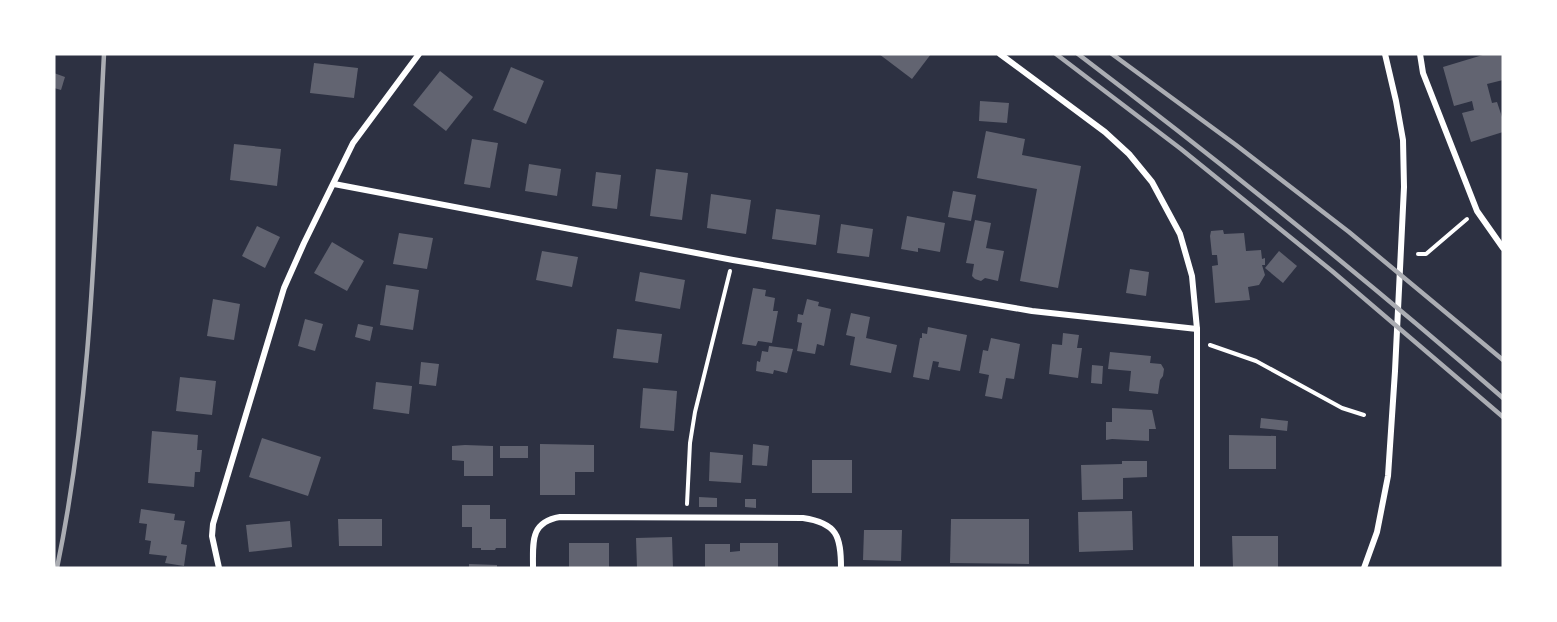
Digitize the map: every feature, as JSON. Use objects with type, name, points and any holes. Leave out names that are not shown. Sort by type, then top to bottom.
[{"type":"street","points":[[219,568],[212,536],[213,524],[284,288],[353,143],[419,54]]},
{"type":"street","points":[[1000,54],[1105,132],[1129,154],[1152,182],[1180,234],[1192,276],[1197,329],[1197,568]]},
{"type":"street","points":[[1364,568],[1377,532],[1388,476],[1403,211],[1403,140],[1385,54]]},
{"type":"street","points":[[1420,54],[1423,73],[1477,211],[1503,248]]},
{"type":"street","points":[[334,184],[733,260],[1032,311],[1197,329]]},
{"type":"street","points":[[533,568],[533,546],[540,524],[549,519],[561,517],[803,518],[816,520],[830,527],[839,539],[841,568]]},
{"type":"path","points":[[1418,254],[1426,254],[1477,211]]},
{"type":"path","points":[[687,517],[693,422],[733,260]]},
{"type":"path","points":[[1197,344],[1212,346],[1256,361],[1342,408],[1364,416]]},
{"type":"building","points":[[879,54],[931,54],[912,79]]},
{"type":"building","points":[[1486,54],[1503,54],[1503,80],[1487,84],[1492,103],[1497,102],[1503,120],[1503,132],[1471,142],[1462,113],[1474,110],[1472,101],[1454,106],[1443,67]]},
{"type":"building","points":[[314,63],[358,68],[354,98],[310,93]]},
{"type":"building","points":[[511,67],[544,81],[526,124],[493,110]]},
{"type":"building","points":[[440,71],[473,97],[446,131],[413,105]]},
{"type":"building","points":[[54,73],[65,77],[61,90],[54,88]]},
{"type":"building","points":[[980,101],[1009,103],[1007,123],[979,121]]},
{"type":"building","points":[[986,131],[1025,139],[1022,155],[1081,166],[1058,288],[1020,281],[1037,189],[977,178]]},
{"type":"building","points":[[472,139],[498,143],[490,188],[464,184]]},
{"type":"building","points":[[234,144],[281,149],[277,186],[230,180]]},
{"type":"building","points":[[529,164],[561,169],[557,196],[525,191]]},
{"type":"building","points":[[656,169],[688,173],[682,220],[650,216]]},
{"type":"building","points":[[596,172],[621,175],[617,209],[592,206]]},
{"type":"building","points":[[953,191],[976,195],[971,221],[948,217]]},
{"type":"building","points":[[711,194],[751,200],[746,234],[707,228]]},
{"type":"building","points":[[776,209],[820,215],[816,245],[772,239]]},
{"type":"building","points":[[907,216],[945,223],[940,252],[918,248],[918,252],[901,249]]},
{"type":"building","points":[[975,220],[991,223],[986,248],[1004,251],[998,281],[985,278],[981,281],[975,279],[972,276],[974,264],[966,263]]},
{"type":"building","points":[[841,224],[873,229],[869,257],[837,253]]},
{"type":"building","points":[[257,226],[280,237],[265,268],[242,256]]},
{"type":"building","points":[[1223,230],[1224,234],[1244,233],[1246,251],[1261,250],[1262,259],[1265,258],[1265,265],[1262,265],[1265,275],[1259,285],[1248,287],[1250,300],[1215,303],[1212,266],[1218,265],[1217,255],[1212,255],[1210,236],[1211,231]]},
{"type":"building","points":[[399,233],[433,238],[427,269],[393,264]]},
{"type":"building","points":[[332,242],[364,261],[347,291],[314,273]]},
{"type":"building","points":[[542,251],[578,257],[572,287],[536,280]]},
{"type":"building","points":[[1279,251],[1297,266],[1283,283],[1265,268]]},
{"type":"building","points":[[1130,269],[1149,272],[1146,296],[1126,293]]},
{"type":"building","points":[[640,272],[685,280],[680,309],[635,301]]},
{"type":"building","points":[[386,285],[419,290],[413,330],[380,325]]},
{"type":"building","points":[[753,288],[766,290],[765,296],[775,298],[773,311],[778,311],[772,343],[758,341],[756,346],[742,344]]},
{"type":"building","points":[[213,299],[240,304],[234,340],[207,336]]},
{"type":"building","points":[[807,299],[819,302],[818,306],[831,309],[824,346],[817,344],[815,354],[797,351],[802,323],[797,322],[798,314],[803,315]]},
{"type":"building","points":[[851,313],[870,317],[866,338],[897,345],[891,373],[850,365],[855,337],[846,335]]},
{"type":"building","points":[[305,319],[323,324],[315,351],[298,346]]},
{"type":"building","points":[[358,324],[373,327],[370,341],[355,337]]},
{"type":"building","points":[[928,327],[967,335],[960,371],[938,367],[939,362],[933,361],[929,380],[913,377],[920,338],[922,338],[922,333],[927,334]]},
{"type":"building","points":[[617,329],[662,334],[658,363],[613,358]]},
{"type":"building","points":[[1063,333],[1079,335],[1077,348],[1082,348],[1078,378],[1049,374],[1052,344],[1062,345]]},
{"type":"building","points":[[991,338],[1020,344],[1014,379],[1006,378],[1002,399],[985,396],[989,375],[979,373],[983,350],[988,351]]},
{"type":"building","points":[[769,346],[793,349],[787,373],[774,370],[773,374],[756,371],[757,361],[760,362],[762,351],[768,352]]},
{"type":"building","points":[[1110,352],[1151,356],[1150,363],[1161,364],[1164,369],[1158,394],[1129,391],[1131,371],[1108,369]]},
{"type":"building","points":[[421,362],[439,364],[436,386],[419,384]]},
{"type":"building","points":[[1092,365],[1103,366],[1102,384],[1091,383]]},
{"type":"building","points":[[180,377],[216,381],[212,415],[176,411]]},
{"type":"building","points":[[376,382],[412,386],[409,414],[373,409]]},
{"type":"building","points":[[643,388],[677,391],[674,431],[640,428]]},
{"type":"building","points":[[1112,408],[1152,410],[1156,429],[1149,429],[1149,441],[1106,440],[1106,422],[1112,422]]},
{"type":"building","points":[[1261,418],[1288,421],[1287,431],[1260,428]]},
{"type":"building","points":[[152,431],[198,435],[197,450],[202,450],[200,472],[195,472],[194,487],[148,483]]},
{"type":"building","points":[[1229,435],[1276,436],[1276,469],[1229,469]]},
{"type":"building","points":[[262,438],[321,457],[308,496],[249,477]]},
{"type":"building","points":[[540,444],[594,445],[594,472],[575,472],[575,495],[540,495]]},
{"type":"building","points":[[753,444],[769,446],[767,466],[752,465]]},
{"type":"building","points":[[452,446],[493,446],[493,476],[464,476],[464,461],[452,460]]},
{"type":"building","points":[[500,446],[528,446],[528,458],[500,458]]},
{"type":"building","points":[[710,452],[743,455],[741,483],[709,481]]},
{"type":"building","points":[[812,460],[852,460],[852,493],[812,493]]},
{"type":"building","points":[[1122,461],[1147,461],[1147,477],[1123,478],[1123,499],[1082,500],[1081,465],[1122,464]]},
{"type":"building","points":[[699,497],[717,498],[717,507],[699,507]]},
{"type":"building","points":[[745,499],[756,499],[756,508],[745,507]]},
{"type":"building","points":[[462,505],[490,505],[490,519],[506,519],[506,548],[481,550],[481,548],[472,548],[472,527],[462,527]]},
{"type":"building","points":[[141,509],[175,514],[174,520],[185,521],[181,544],[187,545],[184,566],[165,563],[167,556],[149,554],[151,541],[145,540],[147,524],[139,523]]},
{"type":"building","points":[[1132,511],[1133,550],[1079,552],[1078,512]]},
{"type":"building","points":[[338,519],[382,519],[382,546],[339,546]]},
{"type":"building","points":[[951,519],[1029,519],[1029,564],[950,563]]},
{"type":"building","points":[[290,521],[292,547],[249,552],[246,525]]},
{"type":"building","points":[[864,530],[902,530],[901,561],[863,560]]},
{"type":"building","points":[[1232,536],[1278,536],[1278,568],[1233,568]]},
{"type":"building","points":[[672,537],[673,568],[637,568],[636,538]]},
{"type":"building","points":[[569,543],[609,543],[609,568],[569,568]]},
{"type":"building","points":[[740,543],[778,543],[778,568],[705,568],[705,544],[730,544],[730,552],[740,551]]},
{"type":"building","points":[[469,564],[497,565],[497,568],[469,568]]},
{"type":"railway","points":[[57,568],[69,504],[85,376],[104,54]]},
{"type":"railway","points":[[1056,54],[1181,149],[1332,271],[1503,417]]},
{"type":"railway","points":[[1078,54],[1293,222],[1503,398]]},
{"type":"railway","points":[[1112,54],[1349,232],[1503,360]]}]
